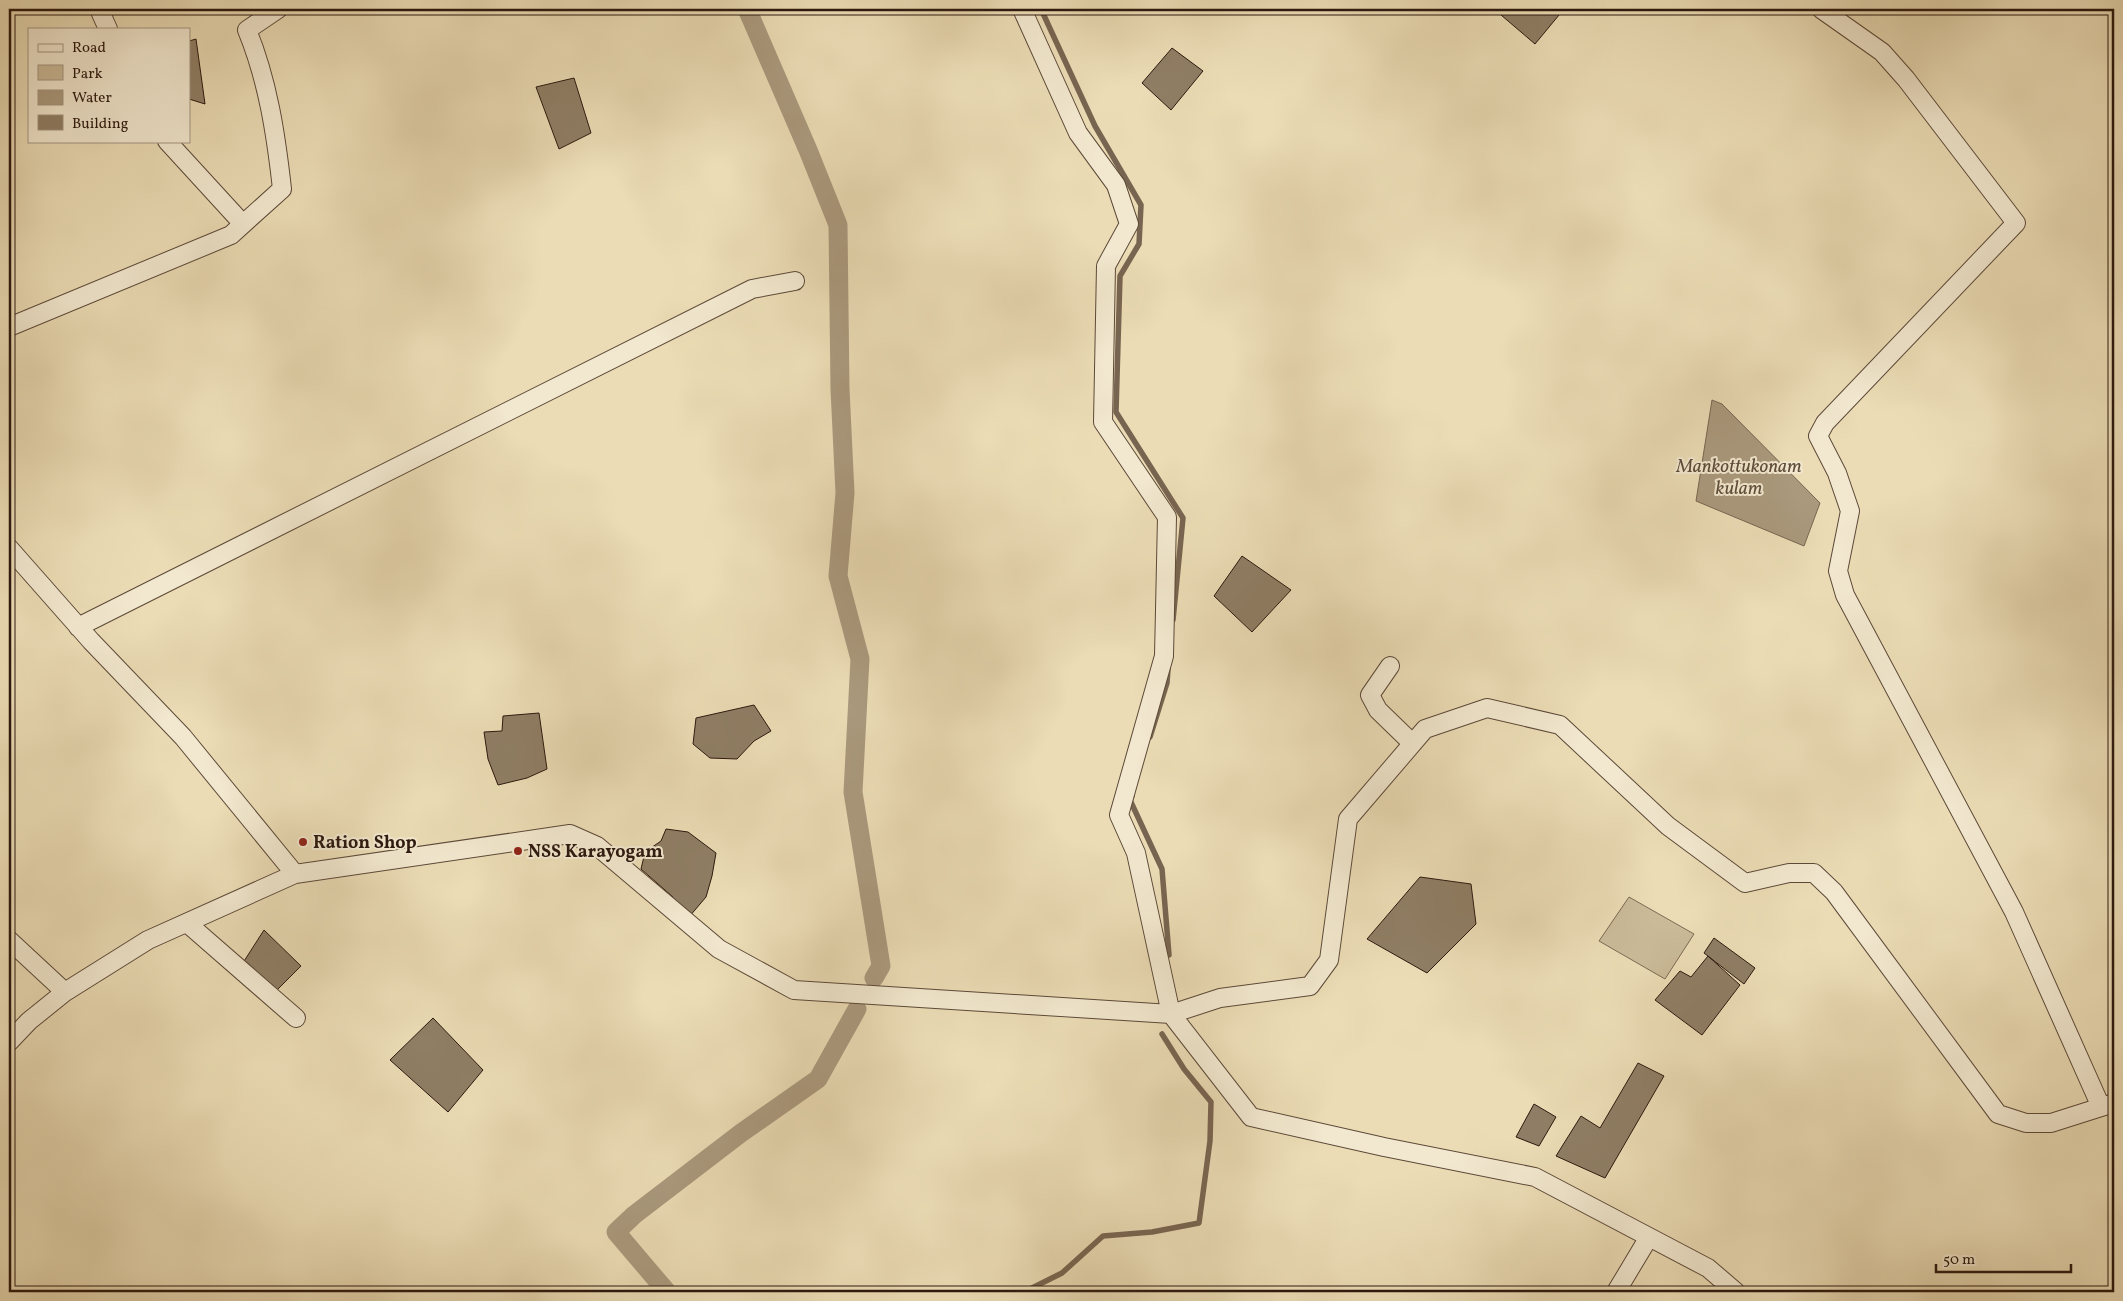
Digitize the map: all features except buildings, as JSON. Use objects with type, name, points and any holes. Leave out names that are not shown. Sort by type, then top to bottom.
[{"type":"street","points":[[99,9],[108,28]]},
{"type":"street","points":[[9,327],[231,235],[282,189],[275,129],[257,55],[246,30],[278,9]]},
{"type":"street","points":[[1022,9],[1078,133],[1116,185],[1129,224],[1106,266],[1103,422],[1167,517],[1164,656],[1119,815],[1136,853],[1171,1014],[1251,1117],[1384,1147],[1536,1177],[1708,1268],[1736,1292]]},
{"type":"street","points":[[9,1042],[29,1021],[65,992],[148,940],[295,874],[570,834],[597,846],[719,949],[794,990],[1171,1014],[1220,998],[1310,986],[1329,960],[1348,819],[1425,729],[1487,708],[1560,725],[1668,826],[1745,883],[1789,873],[1814,873],[1834,892],[1998,1114],[2026,1123],[2051,1124],[2108,1105],[2014,912],[1845,595],[1838,571],[1850,511],[1837,473],[1818,436],[1825,423],[2016,223],[1906,79],[1882,52],[1821,9]]},
{"type":"street","points":[[168,142],[243,224]]},
{"type":"street","points":[[78,627],[752,289],[796,281]]},
{"type":"street","points":[[9,548],[78,627],[183,737],[295,874]]},
{"type":"street","points":[[1390,666],[1370,695],[1378,710],[1412,743]]},
{"type":"street","points":[[187,923],[296,1018]]},
{"type":"street","points":[[9,940],[65,992]]},
{"type":"street","points":[[1616,1292],[1649,1237]]},
{"type":"green space","points":[[1629,897],[1694,934],[1665,979],[1599,941]]},
{"type":"water","name":"Mankottukonam kulam","points":[[1712,400],[1722,404],[1820,503],[1804,546],[1696,501]]},
{"type":"waterway","points":[[747,9],[838,225],[840,389],[845,493],[838,576],[860,659],[853,792],[881,966],[874,978]]},
{"type":"waterway","points":[[1041,9],[1095,126],[1141,205],[1139,244],[1120,276],[1116,412],[1183,518],[1173,620]]},
{"type":"waterway","points":[[1150,737],[1167,683],[1168,669]]},
{"type":"waterway","points":[[1132,796],[1130,800],[1162,869],[1169,955]]},
{"type":"waterway","points":[[667,1292],[616,1232],[634,1215],[741,1133],[818,1079],[857,1009]]},
{"type":"waterway","points":[[1024,1292],[1062,1273],[1103,1236],[1152,1232],[1199,1223],[1210,1141],[1211,1102],[1184,1069],[1162,1034]]},
{"type":"place","name":"Ration Shop","points":[[303,842]]},
{"type":"place","name":"NSS Karayogam","points":[[518,851]]}]
